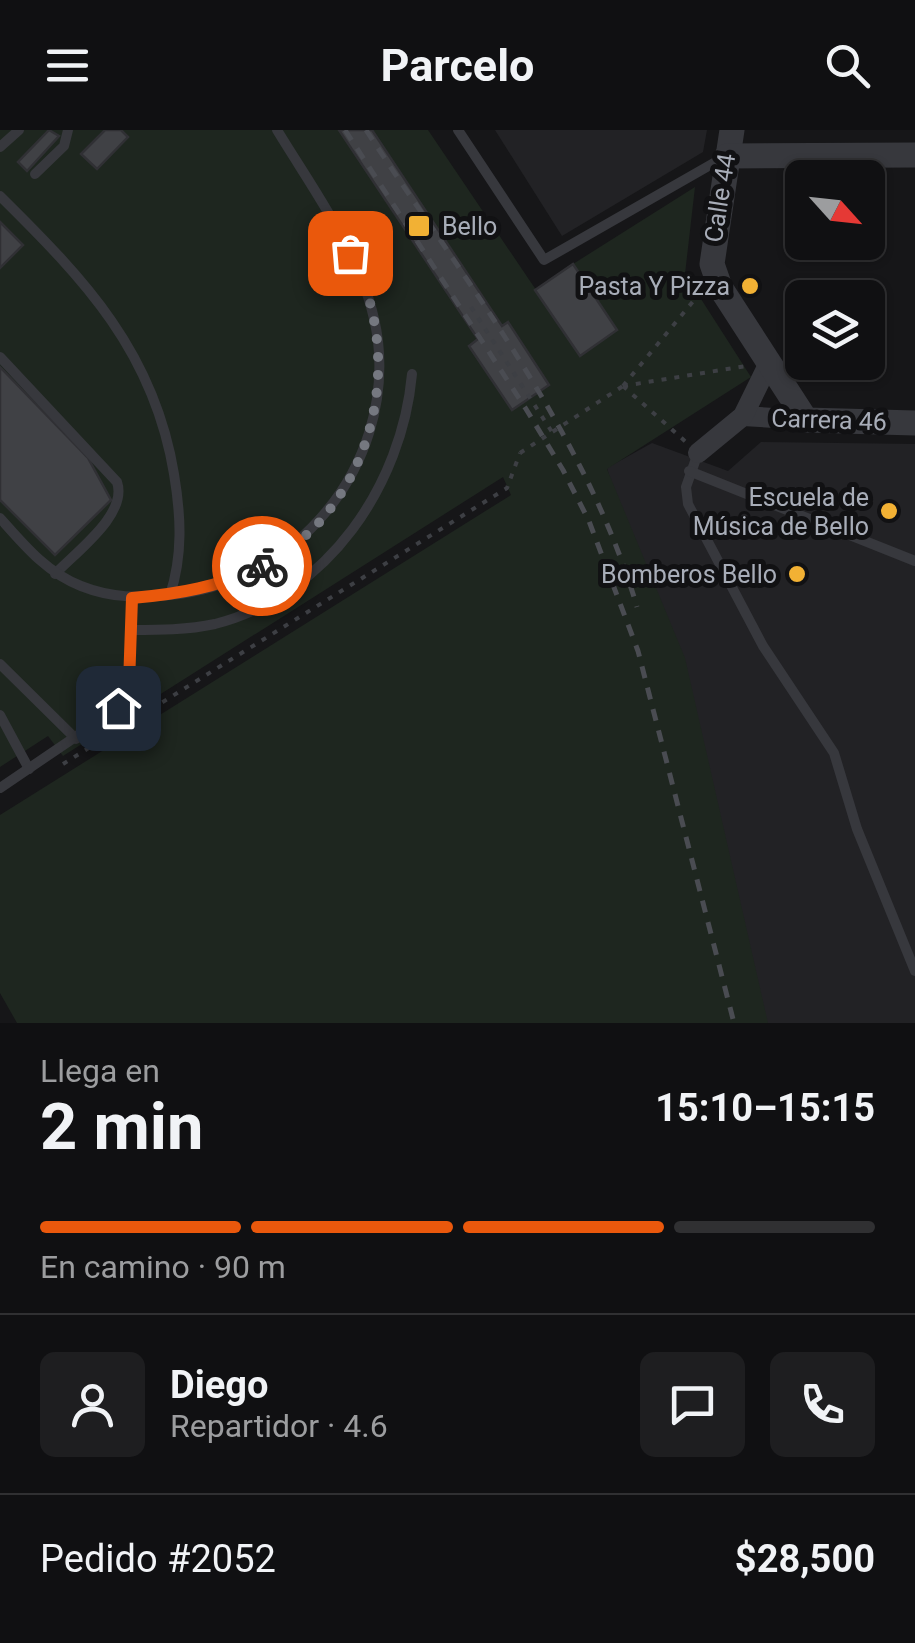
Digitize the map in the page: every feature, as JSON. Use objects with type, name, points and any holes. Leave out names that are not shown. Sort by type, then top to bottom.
[{"type":"street","name":"Calle 44","points":[[732,130],[711,251],[715,275],[806,420]]},
{"type":"street","points":[[726,156],[915,155]]},
{"type":"street","name":"Carrera 46","points":[[694,462],[743,416],[769,362]]},
{"type":"street","name":"Carrera 46","points":[[743,416],[915,423]]},
{"type":"lane","points":[[0,147],[19,130]]},
{"type":"lane","points":[[35,174],[64,146],[68,130]]},
{"type":"lane","points":[[0,518],[55,574],[83,587],[132,598],[170,595],[225,583],[291,548],[321,521],[342,492],[362,456],[372,422],[378,342],[362,273],[276,130]]},
{"type":"lane","points":[[458,130],[544,260],[726,156]]},
{"type":"lane","points":[[0,196],[71,266],[117,325],[161,411],[178,498],[180,540],[170,595]]},
{"type":"lane","points":[[0,357],[117,482],[120,492],[112,516],[55,574]]},
{"type":"lane","points":[[131,630],[182,630],[217,623],[281,594],[318,566],[342,544],[387,474],[402,438],[412,374]]},
{"type":"lane","points":[[915,562],[694,462],[686,487],[692,514],[763,646],[834,753],[857,829],[915,972]]},
{"type":"lane","points":[[0,788],[118,708],[129,684],[132,598]]},
{"type":"lane","points":[[0,664],[76,738]]},
{"type":"lane","points":[[0,716],[29,769]]},
{"type":"path","points":[[50,756],[57,768],[507,488],[520,453],[623,386],[715,275]]},
{"type":"path","points":[[471,308],[552,432]]},
{"type":"path","points":[[623,386],[769,362]]},
{"type":"path","points":[[623,386],[694,462]]},
{"type":"shaded area","points":[[0,130],[428,130],[580,355],[617,330],[573,264],[695,187],[685,274],[751,377],[607,469],[685,658],[768,1023],[17,1023],[0,993],[0,815],[511,495],[503,477],[63,756],[48,736],[0,767]]},
{"type":"shaded area","points":[[495,130],[707,130],[703,152],[562,236]]},
{"type":"shaded area","points":[[761,442],[915,444],[915,1023],[767,1023],[607,468],[652,443],[728,471]]},
{"type":"building","points":[[49,130],[59,136],[27,171],[18,162]]},
{"type":"building","points":[[105,130],[121,130],[128,137],[97,169],[81,154]]},
{"type":"building","name":"Bello","points":[[339,130],[372,130],[502,326],[508,322],[549,385],[512,410],[469,346],[478,339]]},
{"type":"building","points":[[0,222],[23,245],[0,268]]},
{"type":"building","points":[[573,264],[617,330],[580,356],[535,290]]},
{"type":"building","points":[[0,367],[88,458],[111,500],[55,555],[0,500]]},
{"type":"railway","points":[[345,130],[526,409],[589,521],[638,651],[734,1023]]},
{"type":"railway","points":[[366,130],[555,419],[615,543],[637,607]]},
{"type":"way so far","points":[[262,566],[291,548],[321,521],[362,456],[372,422],[378,342],[362,273],[350,253]]},
{"type":"place","name":"Bello","points":[[419,226]]},
{"type":"place","name":"Pasta Y Pizza","points":[[750,286]]},
{"type":"place","name":"Escuela de Música de Bello","points":[[889,511]]},
{"type":"place","name":"Bomberos Bello","points":[[797,574]]},
{"type":"route","points":[[118,708],[129,684],[132,598],[189,593],[225,583],[262,566]]}]
